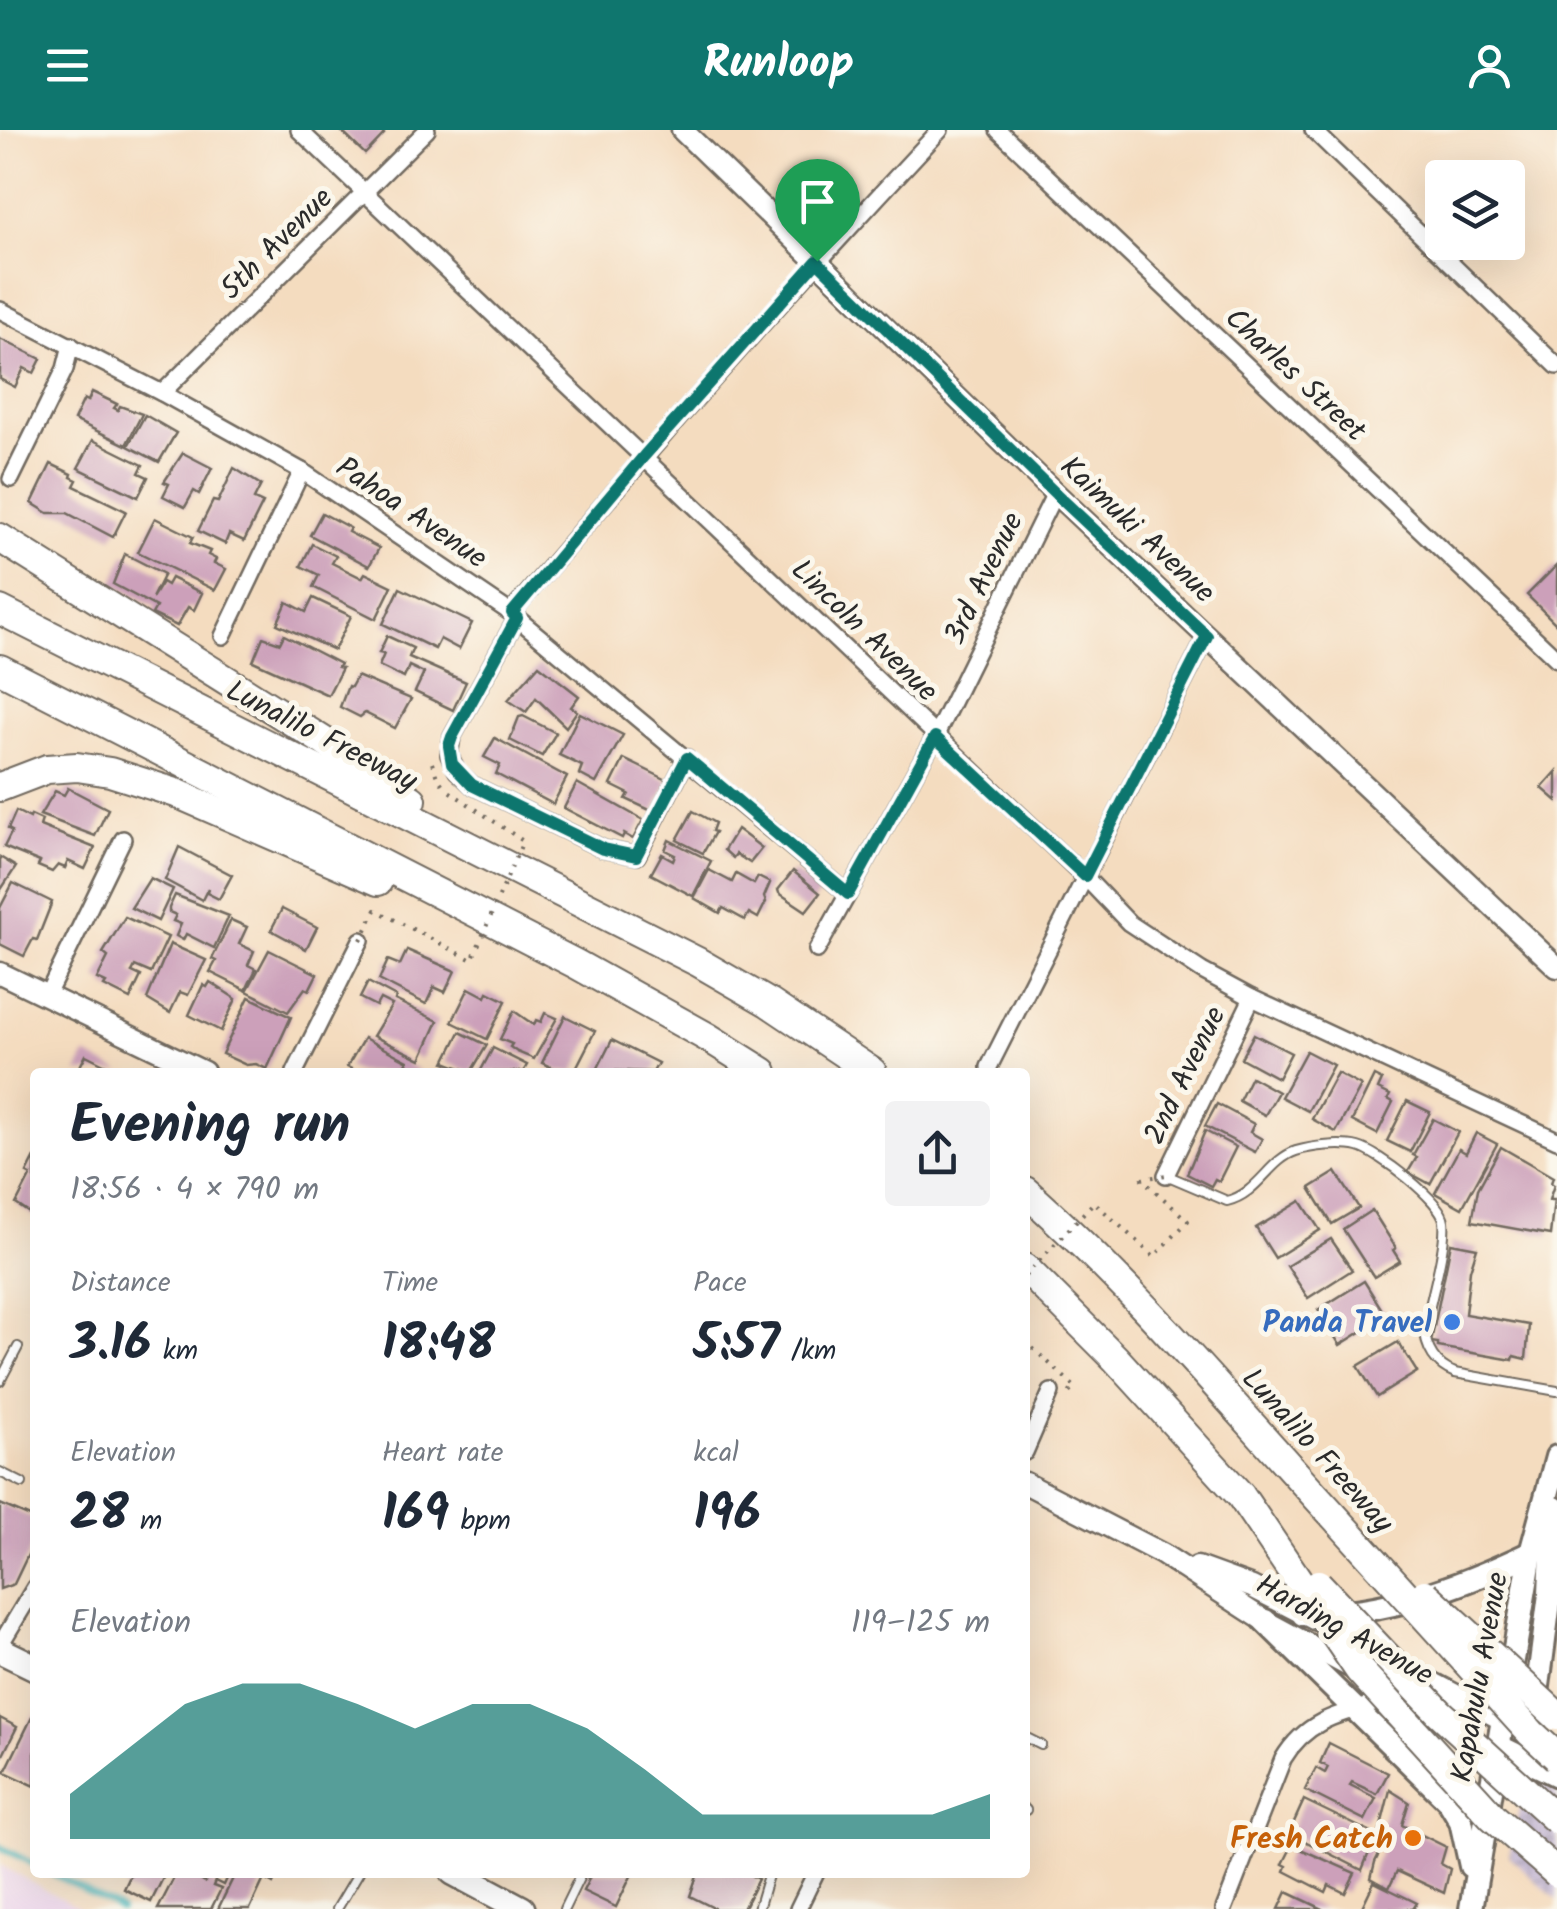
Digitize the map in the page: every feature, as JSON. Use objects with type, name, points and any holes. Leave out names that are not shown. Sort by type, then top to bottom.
[{"type":"highway","points":[[0,538],[325,742],[526,874]]},
{"type":"highway","name":"Lunalilo Freeway","points":[[0,610],[712,970],[866,1068]]},
{"type":"highway","points":[[0,669],[576,964],[757,1068]]},
{"type":"highway","points":[[0,787],[22,776],[62,768],[92,768],[126,777],[176,793],[576,964]]},
{"type":"highway","name":"Lunalilo Freeway","points":[[1030,1195],[1147,1308],[1531,1733],[1557,1757]]},
{"type":"highway","points":[[1030,1273],[1115,1358],[1336,1604],[1439,1712],[1557,1820]]},
{"type":"highway","points":[[1241,1496],[1359,1670],[1492,1816],[1557,1873]]},
{"type":"highway","points":[[1333,1515],[1443,1609],[1548,1710]]},
{"type":"main road","name":"Kapahulu Avenue","points":[[1512,1724],[1531,1553],[1556,1463]]},
{"type":"main road","points":[[1556,1463],[1548,1710],[1557,1733]]},
{"type":"main road","points":[[1303,1614],[1362,1611],[1428,1594],[1485,1576],[1531,1553]]},
{"type":"main road","points":[[1265,1621],[1449,1801],[1461,1820],[1474,1885]]},
{"type":"main road","points":[[0,1648],[30,1664]]},
{"type":"main road","points":[[1498,1746],[1512,1724],[1548,1710]]},
{"type":"main road","name":"Harding Avenue","points":[[1512,1724],[1557,1746]]},
{"type":"main road","name":"Kapahulu Avenue","points":[[1471,1909],[1498,1746]]},
{"type":"main road","name":"Harding Avenue","points":[[1498,1746],[1557,1775]]},
{"type":"main road","points":[[487,1880],[522,1909]]},
{"type":"street","name":"Lincoln Avenue","points":[[299,130],[1085,876],[1129,924],[1252,998],[1557,1140]]},
{"type":"street","name":"5th Avenue","points":[[162,393],[427,130]]},
{"type":"street","name":"Kaimuki Avenue","points":[[682,130],[1055,493],[1557,967]]},
{"type":"street","points":[[687,758],[636,856],[603,849],[472,785],[452,764],[449,746],[514,616],[644,456],[817,261],[940,130]]},
{"type":"street","name":"Charles Street","points":[[998,130],[1557,659]]},
{"type":"street","points":[[1313,130],[1557,366]]},
{"type":"street","name":"Pahoa Avenue","points":[[0,310],[302,471],[514,616],[848,894]]},
{"type":"street","points":[[11,479],[64,369],[71,346]]},
{"type":"street","points":[[222,636],[302,471]]},
{"type":"street","name":"3rd Avenue","points":[[817,950],[935,737],[1055,493]]},
{"type":"street","points":[[989,1068],[1207,636]]},
{"type":"street","points":[[47,995],[123,840]]},
{"type":"street","points":[[297,1068],[361,940]]},
{"type":"street","points":[[0,973],[196,1068]]},
{"type":"street","name":"2nd Avenue","points":[[1166,1176],[1252,998]]},
{"type":"street","points":[[1030,1440],[1050,1392]]},
{"type":"street","name":"Harding Avenue","points":[[1030,1485],[1162,1554],[1265,1621],[1498,1746]]},
{"type":"street","name":"Harding Avenue","points":[[1162,1554],[1252,1587],[1512,1724]]},
{"type":"street","points":[[0,1648],[30,1595]]},
{"type":"street","points":[[1224,1909],[1294,1739],[1320,1721],[1402,1696]]},
{"type":"street","points":[[798,1909],[813,1878]]},
{"type":"lane","points":[[1166,1176],[1228,1201],[1242,1197],[1292,1152],[1335,1146],[1368,1151],[1434,1200],[1442,1213],[1444,1230],[1425,1328],[1425,1339],[1433,1356],[1446,1370],[1455,1373],[1557,1391]]},
{"type":"lane","points":[[0,1380],[18,1346]]},
{"type":"lane","points":[[0,1472],[22,1482]]},
{"type":"lane","points":[[1030,1740],[1040,1745]]},
{"type":"lane","points":[[337,1909],[355,1878]]},
{"type":"lane","points":[[564,1909],[579,1878]]},
{"type":"lane","points":[[758,1909],[767,1878]]},
{"type":"path","points":[[361,940],[376,910],[472,960],[524,841],[446,789]]},
{"type":"path","points":[[1030,1271],[1094,1202],[1154,1257],[1188,1221],[1142,1179],[1166,1176]]},
{"type":"shaded area","points":[[1527,1775],[1557,1789],[1557,1900],[1509,1856]]},
{"type":"shaded area","points":[[0,1865],[81,1909],[0,1909]]},
{"type":"building","points":[[340,130],[380,130],[384,134],[365,154]]},
{"type":"building","points":[[0,339],[41,359],[34,373],[24,368],[15,387],[0,379]]},
{"type":"building","points":[[92,392],[117,404],[114,408],[118,410],[120,406],[142,414],[126,445],[74,420]]},
{"type":"building","points":[[145,415],[176,433],[159,462],[128,446]]},
{"type":"building","points":[[93,440],[143,465],[139,473],[148,477],[138,497],[78,468]]},
{"type":"building","points":[[183,453],[212,468],[199,494],[194,491],[185,507],[163,496],[169,484],[164,482]]},
{"type":"building","points":[[51,464],[72,474],[77,480],[74,486],[126,511],[113,537],[67,513],[48,513],[32,503]]},
{"type":"building","points":[[234,468],[261,485],[254,499],[263,503],[244,541],[229,534],[225,544],[198,531]]},
{"type":"building","points":[[322,513],[379,548],[369,566],[310,535]]},
{"type":"building","points":[[155,518],[193,537],[190,543],[210,551],[208,555],[216,559],[214,563],[226,569],[215,590],[138,552]]},
{"type":"building","points":[[312,544],[336,556],[332,563],[362,578],[365,573],[392,586],[376,619],[313,587],[319,575],[301,566]]},
{"type":"building","points":[[125,554],[164,574],[152,598],[162,582],[167,585],[171,578],[202,593],[194,610],[188,607],[177,626],[152,614],[156,607],[113,584]]},
{"type":"building","points":[[1557,565],[1557,625],[1527,595]]},
{"type":"building","points":[[400,588],[472,623],[459,649],[440,639],[435,649],[383,624]]},
{"type":"building","points":[[313,598],[351,616],[334,650],[277,624],[287,602],[306,612]]},
{"type":"building","points":[[284,635],[340,664],[338,667],[342,668],[328,695],[253,661],[263,637],[280,643]]},
{"type":"building","points":[[387,636],[413,648],[409,657],[466,682],[453,710],[415,692],[424,673],[409,666],[404,678],[379,666],[384,654],[379,653]]},
{"type":"building","points":[[539,665],[579,696],[571,707],[577,711],[566,727],[536,698],[526,712],[508,700]]},
{"type":"building","points":[[357,676],[411,699],[395,728],[365,713],[360,717],[340,707],[348,686]]},
{"type":"building","points":[[580,713],[623,735],[596,783],[579,774],[582,766],[559,755]]},
{"type":"building","points":[[519,717],[556,733],[542,756],[510,740]]},
{"type":"building","points":[[495,738],[567,777],[553,804],[496,774],[500,765],[484,757]]},
{"type":"building","points":[[624,759],[669,781],[654,812],[626,799],[629,794],[611,785]]},
{"type":"building","points":[[1557,771],[1557,801],[1542,788]]},
{"type":"building","points":[[577,783],[643,820],[633,839],[624,834],[622,838],[564,808]]},
{"type":"building","points":[[68,788],[108,809],[95,836],[40,815],[55,791],[64,795]]},
{"type":"building","points":[[16,811],[42,820],[40,826],[95,848],[85,869],[68,861],[65,868],[58,865],[52,872],[38,866],[40,862],[4,847]]},
{"type":"building","points":[[693,811],[715,823],[715,832],[703,853],[677,840]]},
{"type":"building","points":[[737,829],[762,848],[750,863],[736,854],[733,858],[724,850]]},
{"type":"building","points":[[669,840],[711,861],[693,896],[651,874],[662,854],[673,860],[675,855],[665,850]]},
{"type":"building","points":[[179,847],[232,875],[219,899],[207,893],[208,888],[202,900],[165,880]]},
{"type":"building","points":[[0,857],[16,867],[0,891]]},
{"type":"building","points":[[709,870],[732,882],[736,874],[754,884],[758,877],[770,883],[758,918],[749,913],[745,920],[723,908],[720,913],[694,898]]},
{"type":"building","points":[[793,871],[820,893],[806,911],[778,890]]},
{"type":"building","points":[[150,878],[173,889],[158,921],[131,908]]},
{"type":"building","points":[[13,883],[52,902],[37,940],[33,939],[24,956],[0,944],[0,908]]},
{"type":"building","points":[[175,895],[229,916],[214,948],[186,934],[183,940],[176,936],[181,924],[173,921],[176,915],[169,912]]},
{"type":"building","points":[[282,909],[317,927],[306,949],[271,930]]},
{"type":"building","points":[[125,917],[168,937],[151,973],[135,966],[132,972],[141,976],[130,999],[97,979],[108,957],[103,953]]},
{"type":"building","points":[[231,920],[247,927],[239,944],[254,951],[248,965],[256,969],[246,990],[210,972],[216,961],[212,959]]},
{"type":"building","points":[[170,944],[206,960],[188,995],[180,992],[170,1013],[147,999]]},
{"type":"building","points":[[269,950],[317,974],[309,990],[305,988],[288,1012],[247,991]]},
{"type":"building","points":[[407,950],[455,971],[445,992],[434,987],[426,1004],[379,980],[388,960],[400,965]]},
{"type":"building","points":[[210,982],[236,999],[221,1031],[189,1015],[203,985],[207,987]]},
{"type":"building","points":[[368,982],[438,1021],[421,1059],[373,1036],[392,1005],[380,999],[376,1006],[360,998]]},
{"type":"building","points":[[469,988],[506,1001],[487,1039],[452,1022]]},
{"type":"building","points":[[249,997],[291,1017],[267,1068],[246,1065],[222,1054]]},
{"type":"building","points":[[514,1011],[534,1025],[536,1020],[541,1022],[545,1013],[557,1018],[534,1059],[500,1039]]},
{"type":"building","points":[[565,1016],[595,1031],[576,1068],[553,1068],[542,1063]]},
{"type":"building","points":[[460,1032],[487,1045],[473,1068],[445,1062]]},
{"type":"building","points":[[1254,1034],[1291,1053],[1278,1078],[1241,1058]]},
{"type":"building","points":[[364,1038],[416,1068],[349,1068]]},
{"type":"building","points":[[612,1040],[658,1063],[655,1068],[598,1068]]},
{"type":"building","points":[[493,1048],[527,1065],[525,1068],[482,1068]]},
{"type":"building","points":[[1306,1051],[1333,1065],[1308,1111],[1281,1097]]},
{"type":"building","points":[[86,1055],[112,1068],[79,1068]]},
{"type":"building","points":[[1337,1073],[1361,1086],[1336,1132],[1312,1119]]},
{"type":"building","points":[[1374,1076],[1382,1080],[1378,1089],[1390,1095],[1388,1099],[1393,1102],[1377,1134],[1352,1121]]},
{"type":"building","points":[[1251,1077],[1278,1092],[1265,1115],[1239,1101]]},
{"type":"building","points":[[1407,1101],[1430,1112],[1410,1152],[1387,1141]]},
{"type":"building","points":[[1217,1104],[1254,1124],[1250,1132],[1262,1139],[1255,1152],[1205,1126]]},
{"type":"building","points":[[1433,1119],[1458,1132],[1430,1184],[1408,1172]]},
{"type":"building","points":[[1205,1131],[1236,1147],[1219,1181],[1215,1179],[1211,1186],[1187,1174]]},
{"type":"building","points":[[1476,1133],[1497,1144],[1462,1208],[1435,1193],[1459,1149],[1466,1153]]},
{"type":"building","points":[[1501,1147],[1553,1177],[1550,1235],[1472,1221],[1478,1189]]},
{"type":"building","points":[[1336,1172],[1359,1208],[1332,1224],[1310,1188]]},
{"type":"building","points":[[30,1177],[30,1214],[16,1204]]},
{"type":"building","points":[[1301,1201],[1320,1230],[1275,1258],[1256,1228]]},
{"type":"building","points":[[1372,1210],[1400,1261],[1374,1277],[1343,1229]]},
{"type":"building","points":[[1331,1239],[1352,1270],[1308,1298],[1287,1266]]},
{"type":"building","points":[[1451,1243],[1477,1248],[1465,1314],[1529,1325],[1526,1359],[1438,1347],[1438,1343],[1431,1342]]},
{"type":"building","points":[[1364,1281],[1386,1316],[1340,1345],[1318,1310]]},
{"type":"building","points":[[1398,1342],[1417,1372],[1377,1397],[1358,1366]]},
{"type":"building","points":[[0,1504],[30,1517],[30,1550],[14,1584],[0,1589]]},
{"type":"building","points":[[0,1718],[17,1727],[0,1761]]},
{"type":"building","points":[[30,1721],[30,1784],[5,1772]]},
{"type":"building","points":[[1329,1743],[1388,1773],[1377,1794],[1352,1782],[1350,1785],[1376,1798],[1365,1820],[1305,1790],[1316,1768],[1325,1773],[1328,1767],[1320,1763]]},
{"type":"building","points":[[1390,1790],[1409,1802],[1402,1825],[1446,1847],[1441,1864],[1450,1869],[1444,1893],[1397,1871],[1389,1888],[1371,1878],[1387,1838],[1379,1834]]},
{"type":"building","points":[[1304,1800],[1376,1835],[1362,1870],[1289,1833]]},
{"type":"building","points":[[1291,1848],[1355,1873],[1345,1893],[1329,1885],[1326,1892],[1285,1871],[1287,1866],[1283,1864]]},
{"type":"building","points":[[129,1878],[163,1878],[151,1902],[124,1889]]},
{"type":"building","points":[[174,1878],[199,1878],[205,1882],[205,1878],[226,1878],[223,1885],[215,1881],[213,1886],[221,1889],[211,1909],[158,1909]]},
{"type":"building","points":[[233,1878],[276,1878],[273,1884],[264,1879],[250,1909],[218,1909]]},
{"type":"building","points":[[630,1878],[616,1907],[583,1891],[589,1879]]},
{"type":"building","points":[[696,1878],[758,1879],[743,1909],[716,1909],[690,1896]]},
{"type":"building","points":[[1374,1882],[1417,1903],[1413,1909],[1361,1909]]},
{"type":"building","points":[[1287,1892],[1323,1909],[1279,1909]]},
{"type":"waterway","points":[[0,1847],[30,1862]]},
{"type":"waterway","points":[[61,1878],[120,1909]]},
{"type":"place","name":"Panda Travel","points":[[1452,1322]]},
{"type":"place","name":"Fresh Catch","points":[[1413,1838]]},
{"type":"route","points":[[817,261],[1207,636],[1085,876],[935,737],[848,894],[687,758],[636,856],[603,849],[472,785],[452,764],[452,737],[517,618],[512,613],[644,456],[817,261]]}]
